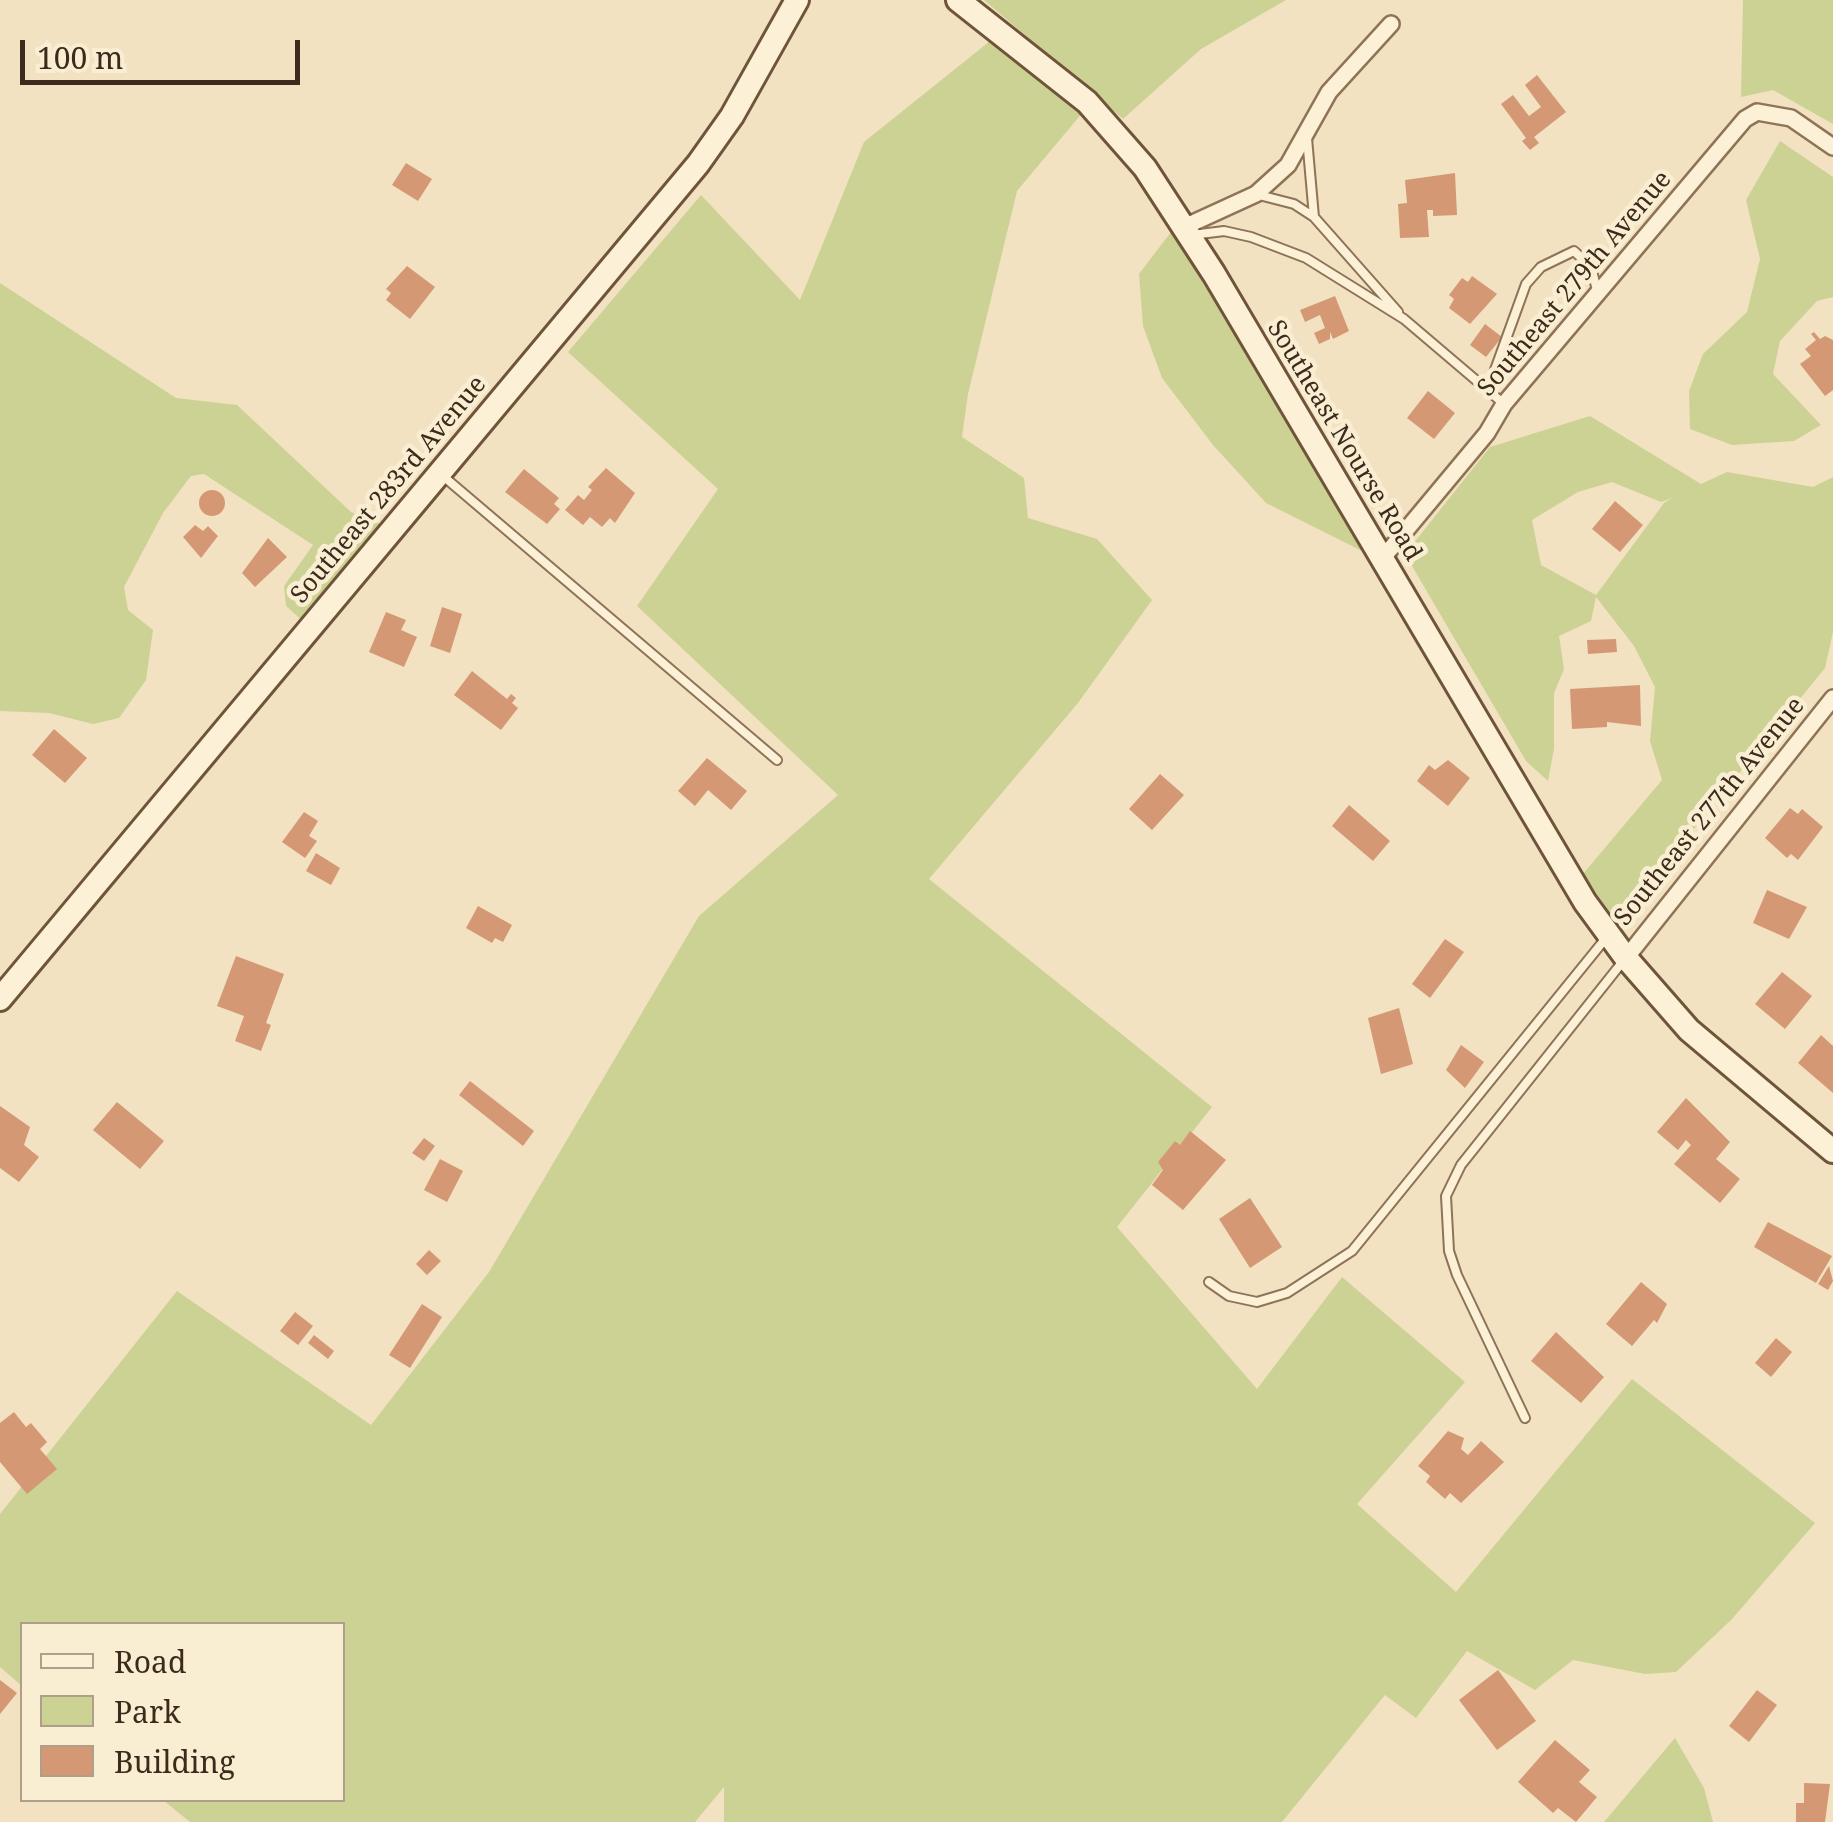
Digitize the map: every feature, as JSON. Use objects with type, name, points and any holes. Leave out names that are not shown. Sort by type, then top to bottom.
[{"type":"street","name":"Southeast 283rd Avenue","points":[[0,999],[698,164],[756,76],[796,0]]},
{"type":"street","name":"Southeast Nourse Road","points":[[958,0],[1086,102],[1120,135],[1187,231],[1608,934],[1626,958],[1689,1030],[1833,1151]]},
{"type":"street","points":[[1187,231],[1256,194],[1288,166],[1329,92],[1391,24]]},
{"type":"street","name":"Southeast 279th Avenue","points":[[1382,559],[1487,434],[1504,404],[1745,119],[1757,112],[1790,118],[1833,146]]},
{"type":"street","name":"Southeast 277th Avenue","points":[[1626,958],[1833,698]]},
{"type":"lane","points":[[1308,136],[1314,216]]},
{"type":"lane","points":[[1256,194],[1277,197],[1314,216],[1404,318],[1504,404]]},
{"type":"lane","points":[[1187,231],[1224,232],[1278,245],[1404,318]]},
{"type":"lane","points":[[1488,389],[1526,284],[1542,267],[1574,251],[1592,267],[1598,294]]},
{"type":"lane","points":[[440,473],[778,760]]},
{"type":"lane","points":[[1209,1282],[1229,1296],[1257,1302],[1288,1294],[1352,1251],[1608,934]]},
{"type":"lane","points":[[1525,1418],[1457,1275],[1449,1251],[1446,1196],[1460,1164],[1626,958]]},
{"type":"green space","points":[[984,0],[1286,0],[1201,49],[1123,119]]},
{"type":"green space","points":[[1743,0],[1833,0],[1833,124],[1773,90],[1741,97]]},
{"type":"green space","points":[[995,37],[1083,112],[1017,191],[968,394],[962,437],[1024,478],[1028,518],[1097,539],[1152,600],[1078,703],[929,879],[1212,1107],[1117,1227],[1257,1389],[1342,1277],[1465,1382],[1357,1504],[1456,1592],[1632,1379],[1815,1523],[1732,1619],[1676,1672],[1645,1674],[1573,1660],[1535,1690],[1467,1651],[1416,1718],[1385,1695],[1282,1822],[724,1822],[724,1787],[695,1822],[190,1822],[165,1802],[345,1802],[345,1622],[20,1622],[20,1684],[0,1667],[0,1514],[177,1291],[371,1425],[489,1272],[699,916],[838,795],[637,606],[718,489],[568,352],[701,195],[800,300],[864,142]]},
{"type":"green space","points":[[1780,141],[1833,177],[1833,297],[1817,301],[1780,341],[1773,374],[1821,425],[1794,441],[1732,445],[1690,429],[1689,391],[1703,354],[1747,312],[1760,259],[1746,200]]},
{"type":"green space","points":[[1174,228],[1368,554],[1266,503],[1213,445],[1162,378],[1143,326],[1139,274]]},
{"type":"green space","points":[[0,283],[176,398],[237,405],[351,512],[383,525],[304,622],[286,606],[284,586],[313,545],[204,474],[191,476],[163,513],[124,587],[128,610],[153,630],[146,680],[119,718],[93,724],[49,713],[0,711]]},
{"type":"green space","points":[[1590,416],[1701,484],[1727,472],[1813,487],[1833,477],[1833,632],[1825,668],[1617,923],[1583,874],[1662,780],[1650,741],[1655,687],[1634,646],[1596,597],[1591,621],[1559,636],[1564,669],[1554,693],[1554,749],[1548,781],[1526,761],[1405,554],[1490,447]],"holes":[[[1612,482],[1661,502],[1672,498],[1664,503],[1596,595],[1541,565],[1532,520],[1578,492]]]},
{"type":"green space","points":[[1675,1738],[1704,1788],[1713,1822],[1604,1822]]},
{"type":"building","points":[[1537,75],[1566,112],[1534,137],[1539,143],[1530,150],[1522,141],[1526,138],[1501,104],[1513,95],[1529,116],[1541,107],[1525,85]]},
{"type":"building","points":[[406,163],[432,179],[418,201],[392,185]]},
{"type":"building","points":[[1455,173],[1457,215],[1433,216],[1433,210],[1427,210],[1429,237],[1400,238],[1398,204],[1407,203],[1405,180]]},
{"type":"building","points":[[1642,192],[1650,199],[1634,218],[1626,212]]},
{"type":"building","points":[[407,266],[435,287],[410,319],[386,300],[391,293],[386,289]]},
{"type":"building","points":[[1472,276],[1497,294],[1470,324],[1449,308],[1454,299],[1449,295],[1462,278],[1468,282]]},
{"type":"building","points":[[1335,296],[1349,331],[1333,339],[1330,332],[1330,339],[1319,344],[1314,333],[1325,328],[1320,315],[1305,322],[1300,310]]},
{"type":"building","points":[[1485,324],[1502,337],[1486,357],[1470,345]]},
{"type":"building","points":[[1814,332],[1820,339],[1825,336],[1833,340],[1833,390],[1825,396],[1800,364],[1811,356],[1805,349],[1816,340],[1811,334]]},
{"type":"building","points":[[1428,391],[1455,413],[1434,439],[1407,418]]},
{"type":"building","points":[[606,468],[635,493],[615,523],[610,518],[602,527],[590,517],[583,525],[565,510],[578,495],[584,500],[592,490],[588,487]]},
{"type":"building","points":[[524,469],[559,498],[554,504],[560,509],[547,524],[505,492]]},
{"type":"building","points":[[212,490],[221,494],[225,503],[221,512],[212,516],[203,512],[199,503],[203,494]]},
{"type":"building","points":[[1615,501],[1643,525],[1620,552],[1592,529]]},
{"type":"building","points":[[195,525],[203,531],[208,526],[218,536],[201,558],[183,537]]},
{"type":"building","points":[[268,538],[287,557],[255,587],[242,573]]},
{"type":"building","points":[[442,607],[462,614],[450,653],[430,646]]},
{"type":"building","points":[[386,612],[406,620],[401,630],[417,637],[404,667],[369,652]]},
{"type":"building","points":[[1616,639],[1617,652],[1588,654],[1587,640]]},
{"type":"building","points":[[472,671],[507,699],[511,694],[516,698],[512,703],[518,708],[501,730],[454,695]]},
{"type":"building","points":[[1640,685],[1641,726],[1607,722],[1607,727],[1572,729],[1570,689]]},
{"type":"building","points":[[54,729],[87,758],[65,783],[32,755]]},
{"type":"building","points":[[707,758],[747,791],[731,810],[708,790],[695,806],[678,791]]},
{"type":"building","points":[[1448,760],[1470,778],[1448,806],[1417,781],[1429,765],[1435,770]]},
{"type":"building","points":[[1160,774],[1184,795],[1152,830],[1129,809]]},
{"type":"building","points":[[1349,805],[1390,841],[1373,861],[1332,826]]},
{"type":"building","points":[[1790,808],[1798,814],[1802,809],[1823,827],[1798,860],[1791,854],[1787,858],[1765,838]]},
{"type":"building","points":[[304,812],[318,821],[309,836],[317,841],[305,858],[282,842]]},
{"type":"building","points":[[316,853],[340,868],[331,885],[306,871]]},
{"type":"building","points":[[1767,890],[1807,907],[1789,939],[1753,923]]},
{"type":"building","points":[[478,906],[512,925],[503,942],[495,938],[492,943],[466,928]]},
{"type":"building","points":[[1445,939],[1464,952],[1430,998],[1412,984]]},
{"type":"building","points":[[236,956],[284,974],[266,1023],[271,1025],[261,1051],[235,1041],[244,1016],[217,1006]]},
{"type":"building","points":[[1782,972],[1812,996],[1785,1029],[1755,1004]]},
{"type":"building","points":[[1399,1008],[1413,1064],[1381,1074],[1368,1018]]},
{"type":"building","points":[[1821,1035],[1833,1046],[1833,1093],[1798,1063]]},
{"type":"building","points":[[1461,1045],[1484,1062],[1465,1088],[1446,1070]]},
{"type":"building","points":[[470,1081],[534,1131],[523,1146],[459,1095]]},
{"type":"building","points":[[1686,1098],[1730,1142],[1716,1159],[1740,1179],[1720,1203],[1674,1164],[1691,1145],[1686,1140],[1678,1150],[1657,1132]]},
{"type":"building","points":[[117,1102],[164,1141],[140,1169],[93,1130]]},
{"type":"building","points":[[0,1106],[30,1127],[24,1145],[39,1157],[19,1182],[0,1168]]},
{"type":"building","points":[[1190,1131],[1226,1160],[1183,1210],[1152,1185],[1163,1170],[1158,1162],[1175,1141],[1180,1145]]},
{"type":"building","points":[[424,1138],[435,1146],[424,1161],[412,1153]]},
{"type":"building","points":[[440,1159],[463,1171],[447,1202],[424,1190]]},
{"type":"building","points":[[1250,1198],[1282,1247],[1250,1268],[1219,1219]]},
{"type":"building","points":[[1768,1222],[1832,1256],[1816,1283],[1754,1247]]},
{"type":"building","points":[[429,1250],[441,1261],[427,1275],[416,1264]]},
{"type":"building","points":[[1829,1266],[1833,1281],[1828,1290],[1818,1284]]},
{"type":"building","points":[[1641,1282],[1667,1304],[1657,1323],[1654,1320],[1632,1346],[1606,1324]]},
{"type":"building","points":[[422,1304],[442,1317],[410,1368],[389,1355]]},
{"type":"building","points":[[295,1312],[313,1326],[298,1345],[280,1331]]},
{"type":"building","points":[[1556,1332],[1604,1377],[1581,1403],[1531,1361]]},
{"type":"building","points":[[314,1335],[334,1351],[328,1359],[308,1343]]},
{"type":"building","points":[[1776,1338],[1792,1352],[1771,1377],[1755,1363]]},
{"type":"building","points":[[14,1412],[26,1427],[31,1423],[47,1442],[40,1449],[57,1469],[27,1494],[0,1462],[0,1423]]},
{"type":"building","points":[[1448,1431],[1464,1438],[1461,1449],[1468,1455],[1481,1441],[1504,1462],[1461,1503],[1450,1493],[1445,1499],[1426,1482],[1430,1476],[1418,1466]]},
{"type":"building","points":[[1498,1670],[1536,1721],[1497,1750],[1459,1700]]},
{"type":"building","points":[[0,1680],[17,1693],[0,1714]]},
{"type":"building","points":[[1757,1690],[1777,1705],[1749,1742],[1729,1726]]},
{"type":"building","points":[[1555,1740],[1590,1770],[1579,1782],[1597,1797],[1576,1822],[1558,1808],[1553,1813],[1518,1782]]},
{"type":"building","points":[[1804,1783],[1830,1784],[1825,1822],[1796,1822],[1796,1803],[1804,1803]]}]
